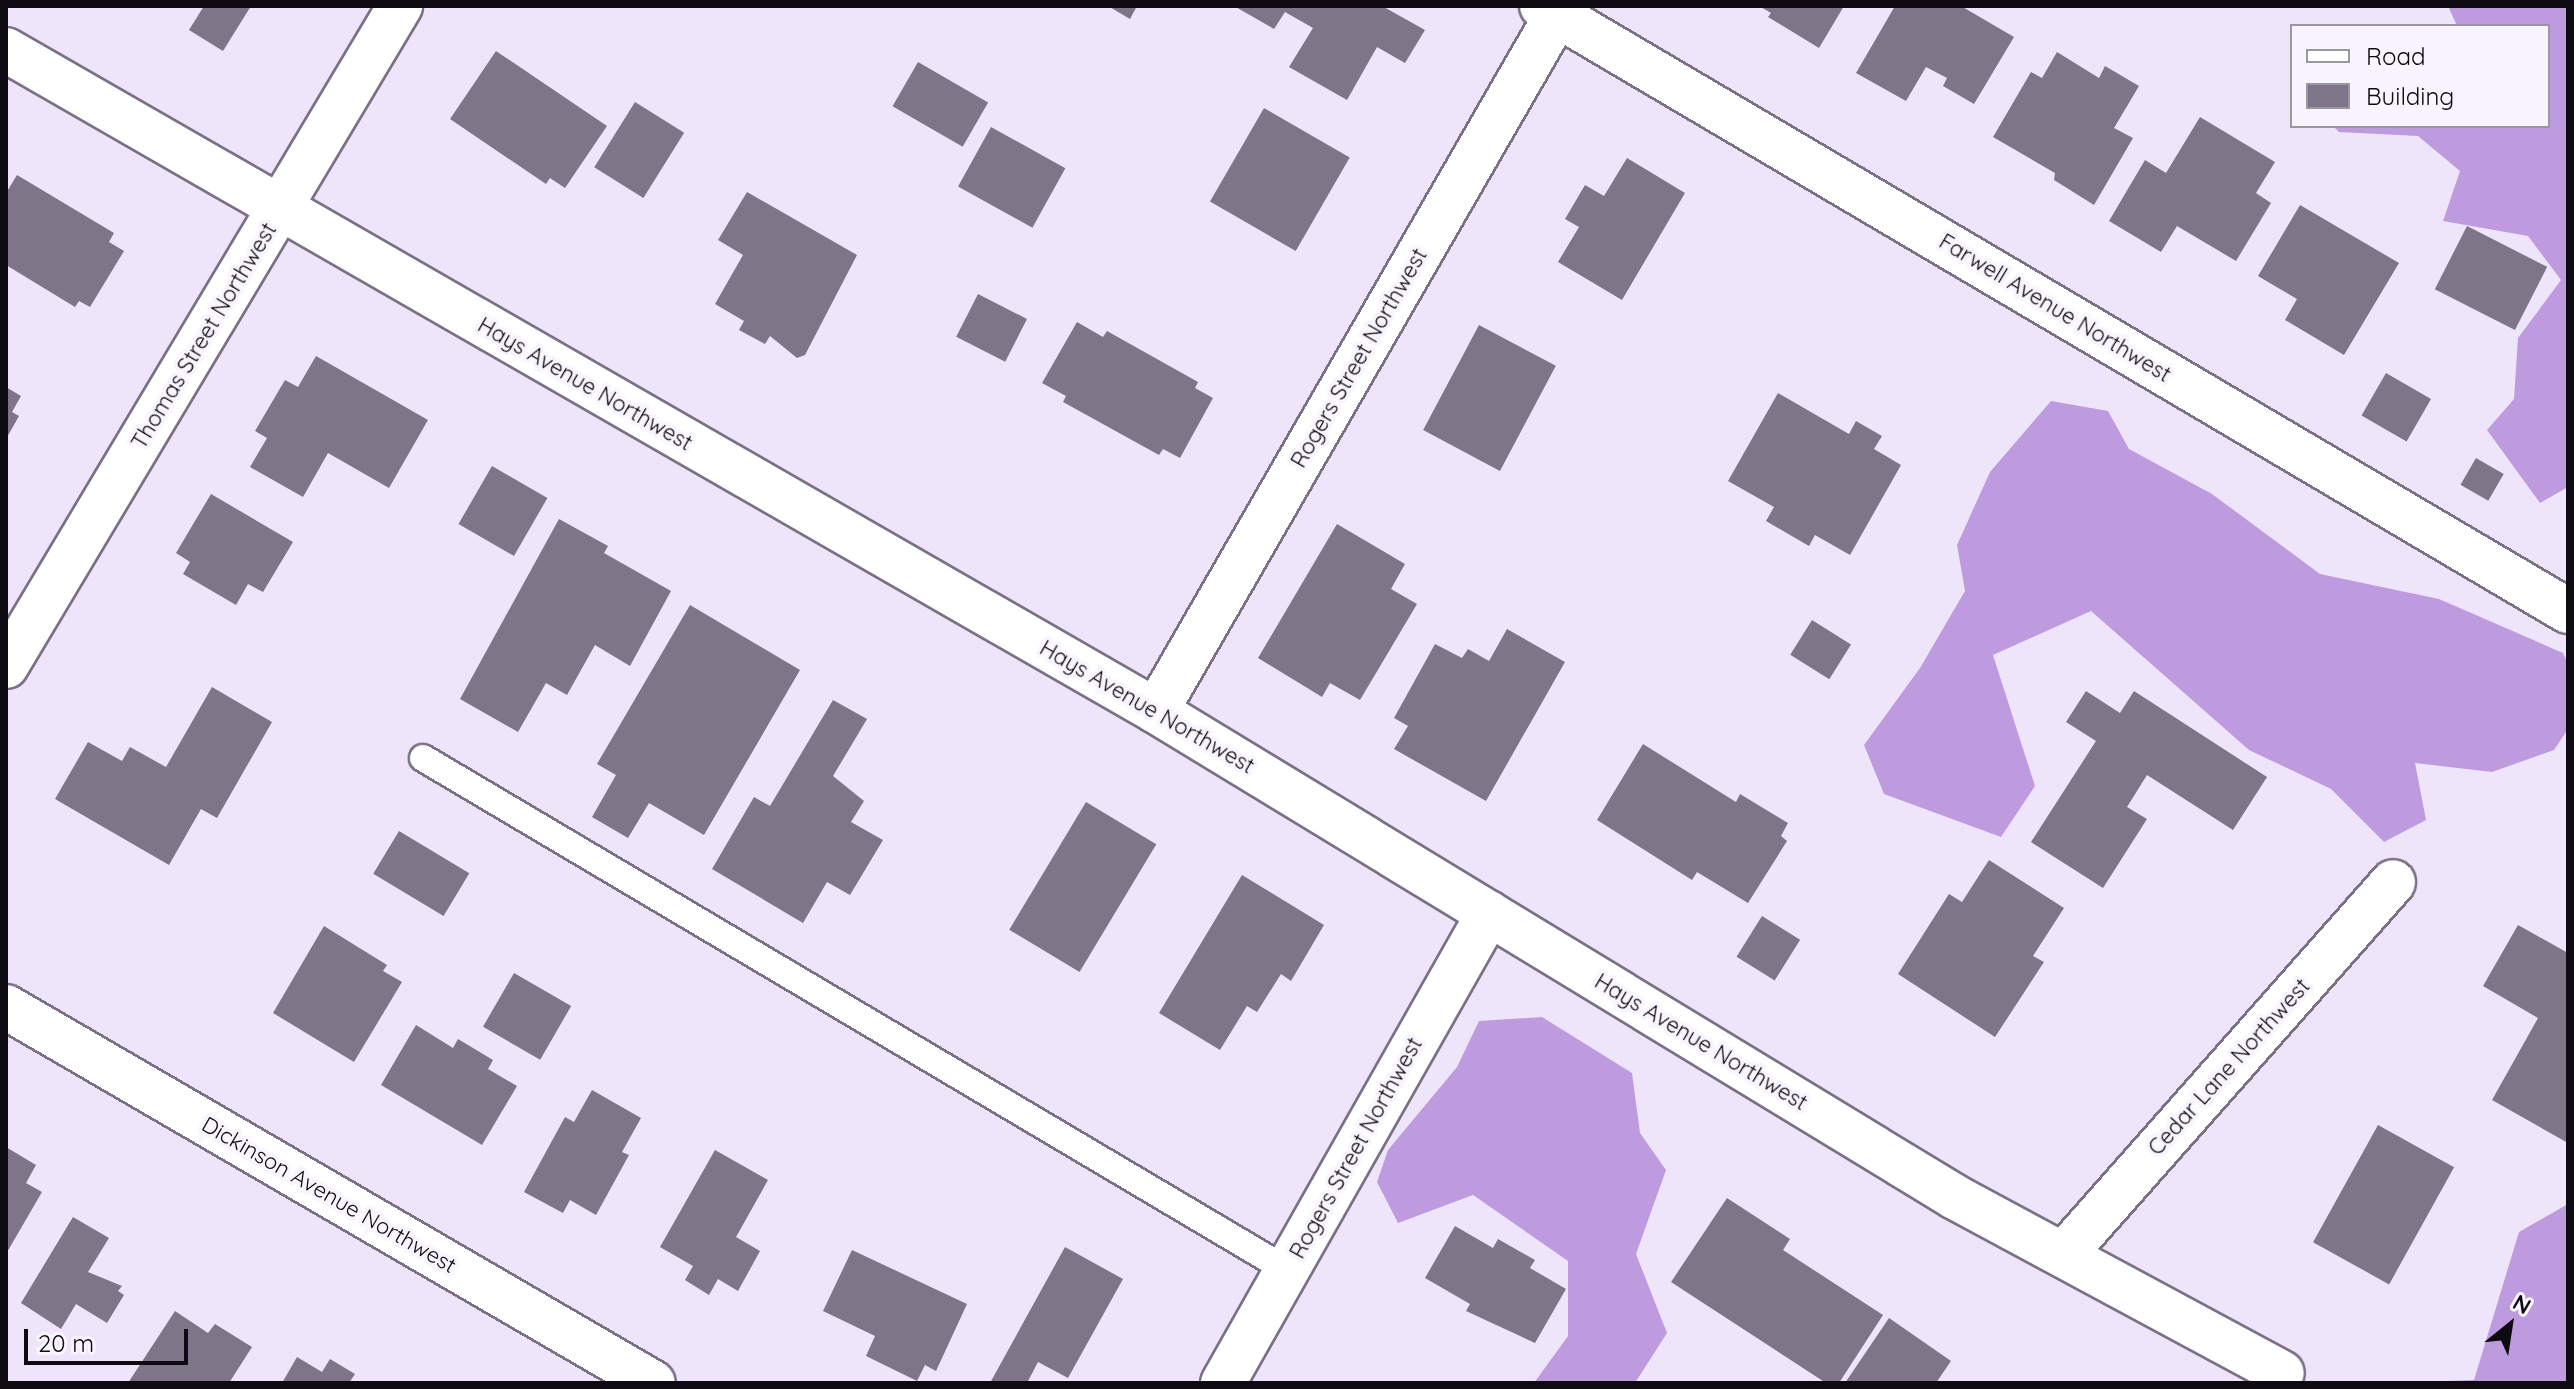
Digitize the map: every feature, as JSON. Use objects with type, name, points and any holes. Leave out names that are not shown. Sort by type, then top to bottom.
[{"type":"street","name":"Thomas Street Northwest","points":[[6,666],[400,6]]},
{"type":"street","name":"Farwell Avenue Northwest","points":[[1554,9],[2568,611]]},
{"type":"street","name":"Rogers Street Northwest","points":[[1156,711],[1554,9]]},
{"type":"street","name":"Hays Avenue Northwest","points":[[6,50],[1156,711],[1955,1197],[2065,1253],[2282,1373]]},
{"type":"street","name":"Cedar Lane Northwest","points":[[2065,1253],[2393,882]]},
{"type":"street","name":"Rogers Street Northwest","points":[[1223,1383],[1489,913]]},
{"type":"street","name":"Dickinson Avenue Northwest","points":[[6,1007],[653,1383]]},
{"type":"lane","points":[[423,758],[1287,1270]]},
{"type":"shaded area","points":[[2448,6],[2568,6],[2568,487],[2540,503],[2487,430],[2514,399],[2518,338],[2561,280],[2528,236],[2443,221],[2460,171],[2418,136],[2339,132],[2335,128],[2550,128],[2550,24],[2456,24]]},
{"type":"shaded area","points":[[2051,401],[2108,411],[2129,449],[2212,494],[2320,574],[2439,599],[2563,653],[2568,664],[2568,729],[2554,750],[2492,772],[2415,763],[2426,820],[2384,842],[2331,789],[2249,750],[2091,611],[1993,655],[2035,786],[2001,837],[1884,794],[1864,745],[1920,668],[1965,591],[1957,545],[1990,472]]},
{"type":"shaded area","points":[[1542,1017],[1632,1073],[1640,1133],[1666,1170],[1636,1254],[1667,1333],[1635,1383],[1534,1383],[1568,1336],[1568,1261],[1473,1195],[1398,1223],[1377,1182],[1388,1150],[1457,1067],[1479,1021]]},
{"type":"shaded area","points":[[2568,1204],[2568,1383],[2392,1383],[2474,1380],[2519,1232]]},
{"type":"building","points":[[204,6],[251,6],[223,51],[189,30]]},
{"type":"building","points":[[1108,6],[1137,6],[1130,19]]},
{"type":"building","points":[[1234,6],[1382,6],[1425,30],[1405,63],[1377,47],[1347,100],[1289,67],[1313,28],[1285,12],[1274,29]]},
{"type":"building","points":[[1759,6],[1844,6],[1819,48],[1768,17],[1771,13]]},
{"type":"building","points":[[1895,6],[1961,6],[2014,37],[1974,104],[1943,86],[1947,78],[1926,67],[1906,101],[1856,73]]},
{"type":"building","points":[[496,51],[607,126],[565,188],[550,178],[546,184],[450,119]]},
{"type":"building","points":[[2057,52],[2099,78],[2105,66],[2139,86],[2114,128],[2133,138],[2094,205],[2054,180],[2055,173],[1993,137],[2031,72],[2042,78]]},
{"type":"building","points":[[918,62],[988,102],[963,147],[892,106]]},
{"type":"building","points":[[635,102],[684,133],[643,198],[594,167]]},
{"type":"building","points":[[1264,108],[1350,158],[1296,251],[1210,202]]},
{"type":"building","points":[[2200,117],[2275,162],[2256,193],[2271,203],[2236,261],[2177,226],[2161,252],[2109,221],[2145,160],[2166,173]]},
{"type":"building","points":[[991,127],[1065,168],[1032,228],[958,186]]},
{"type":"building","points":[[1627,158],[1685,193],[1622,300],[1558,262],[1579,227],[1565,219],[1585,185],[1604,196]]},
{"type":"building","points":[[17,175],[114,233],[109,242],[124,251],[90,307],[79,301],[75,307],[6,265],[6,193]]},
{"type":"building","points":[[747,192],[857,255],[805,355],[797,358],[770,336],[765,344],[739,330],[744,321],[715,304],[743,255],[718,240]]},
{"type":"building","points":[[2300,205],[2399,263],[2344,355],[2285,320],[2297,299],[2258,276]]},
{"type":"building","points":[[2467,226],[2547,267],[2515,330],[2435,289]]},
{"type":"building","points":[[978,294],[1027,319],[1005,362],[956,337]]},
{"type":"building","points":[[1077,322],[1103,337],[1107,331],[1198,382],[1195,388],[1213,398],[1180,458],[1163,449],[1159,455],[1063,402],[1066,396],[1042,383]]},
{"type":"building","points":[[1479,325],[1556,366],[1500,471],[1423,430]]},
{"type":"building","points":[[316,356],[428,420],[389,488],[328,453],[303,497],[250,467],[267,438],[255,431],[285,380],[298,387]]},
{"type":"building","points":[[2386,373],[2431,399],[2407,441],[2362,415]]},
{"type":"building","points":[[6,387],[21,396],[12,412],[19,416],[6,439]]},
{"type":"building","points":[[1778,393],[1849,434],[1856,421],[1882,436],[1874,449],[1901,465],[1850,555],[1815,535],[1809,546],[1766,521],[1774,507],[1728,481]]},
{"type":"building","points":[[2476,458],[2504,474],[2488,501],[2460,485]]},
{"type":"building","points":[[492,466],[547,498],[514,556],[459,524]]},
{"type":"building","points":[[211,494],[293,542],[263,592],[248,584],[236,605],[183,574],[190,562],[176,553]]},
{"type":"building","points":[[559,519],[608,546],[604,553],[671,591],[630,666],[595,645],[567,695],[546,683],[518,732],[460,699]]},
{"type":"building","points":[[1337,524],[1405,564],[1391,589],[1417,604],[1360,700],[1330,683],[1322,697],[1258,658]]},
{"type":"building","points":[[690,605],[800,670],[704,835],[649,803],[628,838],[592,817],[616,775],[597,764]]},
{"type":"building","points":[[1812,620],[1851,644],[1829,679],[1790,655]]},
{"type":"building","points":[[1507,629],[1565,662],[1486,801],[1394,749],[1408,726],[1394,718],[1435,644],[1462,658],[1468,649],[1489,661]]},
{"type":"building","points":[[212,687],[272,722],[217,818],[201,809],[169,865],[55,799],[88,742],[122,761],[130,747],[166,767]]},
{"type":"building","points":[[2086,691],[2120,713],[2134,691],[2267,777],[2233,830],[2147,775],[2127,807],[2147,819],[2103,888],[2031,842],[2096,741],[2066,722]]},
{"type":"building","points":[[833,700],[867,719],[833,776],[864,801],[851,822],[883,840],[850,895],[827,882],[803,923],[712,869],[754,797],[770,806]]},
{"type":"building","points":[[1643,744],[1736,802],[1740,794],[1788,823],[1781,836],[1787,841],[1748,903],[1697,872],[1692,880],[1597,820]]},
{"type":"building","points":[[1086,802],[1156,844],[1080,972],[1009,930]]},
{"type":"building","points":[[399,831],[469,873],[444,916],[373,874]]},
{"type":"building","points":[[1989,860],[2064,908],[2033,956],[2044,962],[1995,1037],[1898,974],[1949,894],[1962,902]]},
{"type":"building","points":[[1242,875],[1324,925],[1291,981],[1281,974],[1257,1012],[1247,1006],[1220,1050],[1159,1013]]},
{"type":"building","points":[[1762,916],[1800,940],[1775,981],[1737,957]]},
{"type":"building","points":[[2518,925],[2568,953],[2568,1143],[2492,1100],[2538,1018],[2483,986]]},
{"type":"building","points":[[324,926],[387,965],[383,971],[402,982],[354,1062],[273,1013]]},
{"type":"building","points":[[514,973],[571,1006],[540,1060],[483,1027]]},
{"type":"building","points":[[416,1025],[453,1048],[458,1039],[493,1060],[488,1069],[517,1086],[482,1145],[381,1085]]},
{"type":"building","points":[[592,1090],[641,1118],[622,1152],[629,1155],[596,1215],[570,1200],[563,1213],[524,1192],[565,1117],[574,1122]]},
{"type":"building","points":[[2378,1125],[2454,1167],[2389,1284],[2313,1242]]},
{"type":"building","points":[[6,1147],[36,1165],[26,1183],[42,1192],[6,1254]]},
{"type":"building","points":[[715,1150],[768,1180],[736,1237],[760,1251],[738,1291],[718,1279],[709,1295],[685,1280],[693,1266],[660,1247]]},
{"type":"building","points":[[1727,1198],[1790,1239],[1783,1250],[1883,1315],[1839,1383],[1826,1383],[1671,1282]]},
{"type":"building","points":[[73,1217],[109,1238],[88,1272],[122,1286],[118,1291],[124,1295],[107,1323],[76,1304],[61,1329],[21,1303]]},
{"type":"building","points":[[1455,1226],[1493,1248],[1498,1239],[1535,1260],[1530,1268],[1566,1289],[1535,1343],[1466,1311],[1470,1304],[1425,1278]]},
{"type":"building","points":[[1065,1247],[1123,1279],[1068,1378],[1038,1362],[1027,1383],[990,1383]]},
{"type":"building","points":[[852,1250],[967,1304],[936,1371],[925,1365],[917,1381],[866,1356],[875,1336],[823,1311]]},
{"type":"building","points":[[175,1311],[208,1333],[215,1324],[252,1347],[229,1383],[128,1383]]},
{"type":"building","points":[[1889,1318],[1951,1361],[1936,1383],[1845,1383]]},
{"type":"building","points":[[297,1357],[322,1372],[330,1359],[355,1374],[349,1383],[282,1383]]}]
